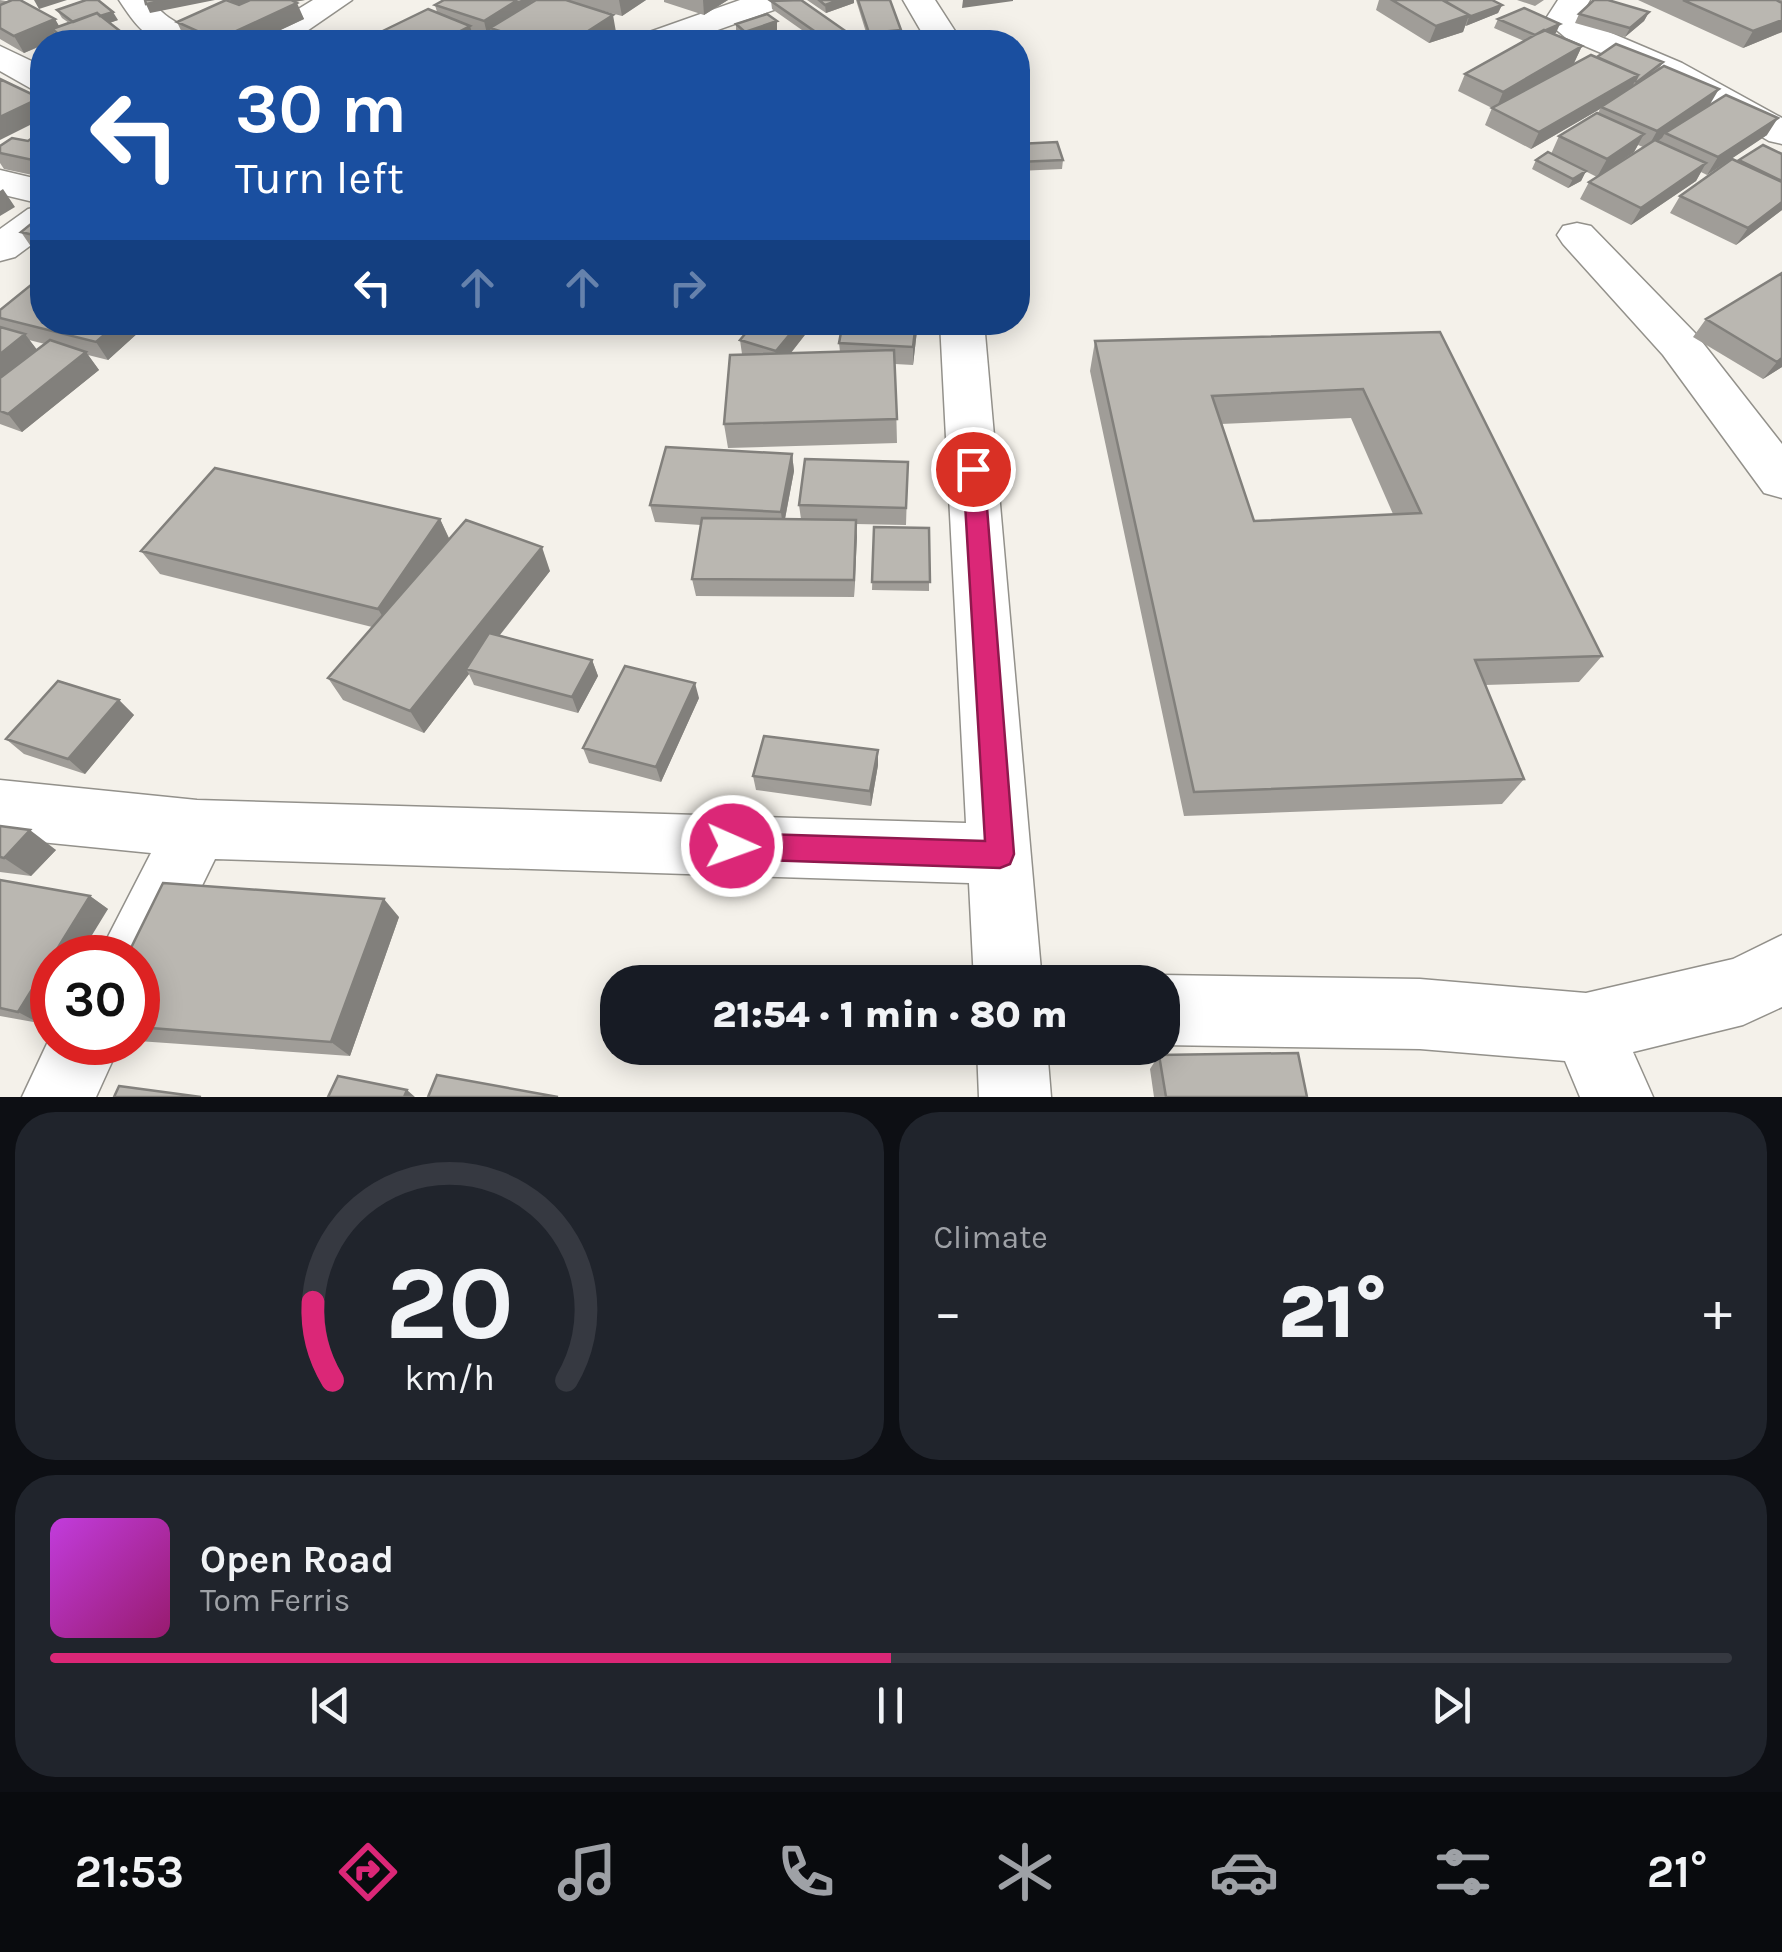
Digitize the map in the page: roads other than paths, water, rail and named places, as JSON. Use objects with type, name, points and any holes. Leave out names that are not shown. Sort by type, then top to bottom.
[{"type":"street","points":[[135,0],[152,25],[162,30]]},
{"type":"street","points":[[287,30],[336,0]]},
{"type":"street","points":[[687,30],[771,0]]},
{"type":"street","points":[[919,0],[937,30]]},
{"type":"street","points":[[1574,0],[1562,20],[1578,31],[1670,70],[1782,133]]},
{"type":"street","points":[[0,56],[30,74]]},
{"type":"street","points":[[0,182],[30,189]]},
{"type":"street","points":[[0,248],[30,227]]},
{"type":"street","points":[[1577,235],[1679,344],[1782,480]]},
{"type":"street","points":[[963,335],[1007,965]]},
{"type":"street","points":[[0,809],[198,829],[1000,854]]},
{"type":"street","points":[[143,935],[198,829]]},
{"type":"street","points":[[1180,1010],[1420,1014],[1586,1028],[1743,991],[1782,969]]},
{"type":"street","points":[[1586,1028],[1616,1097]]},
{"type":"street","points":[[58,1097],[74,1065]]},
{"type":"street","points":[[1013,1065],[1015,1097]]}]
